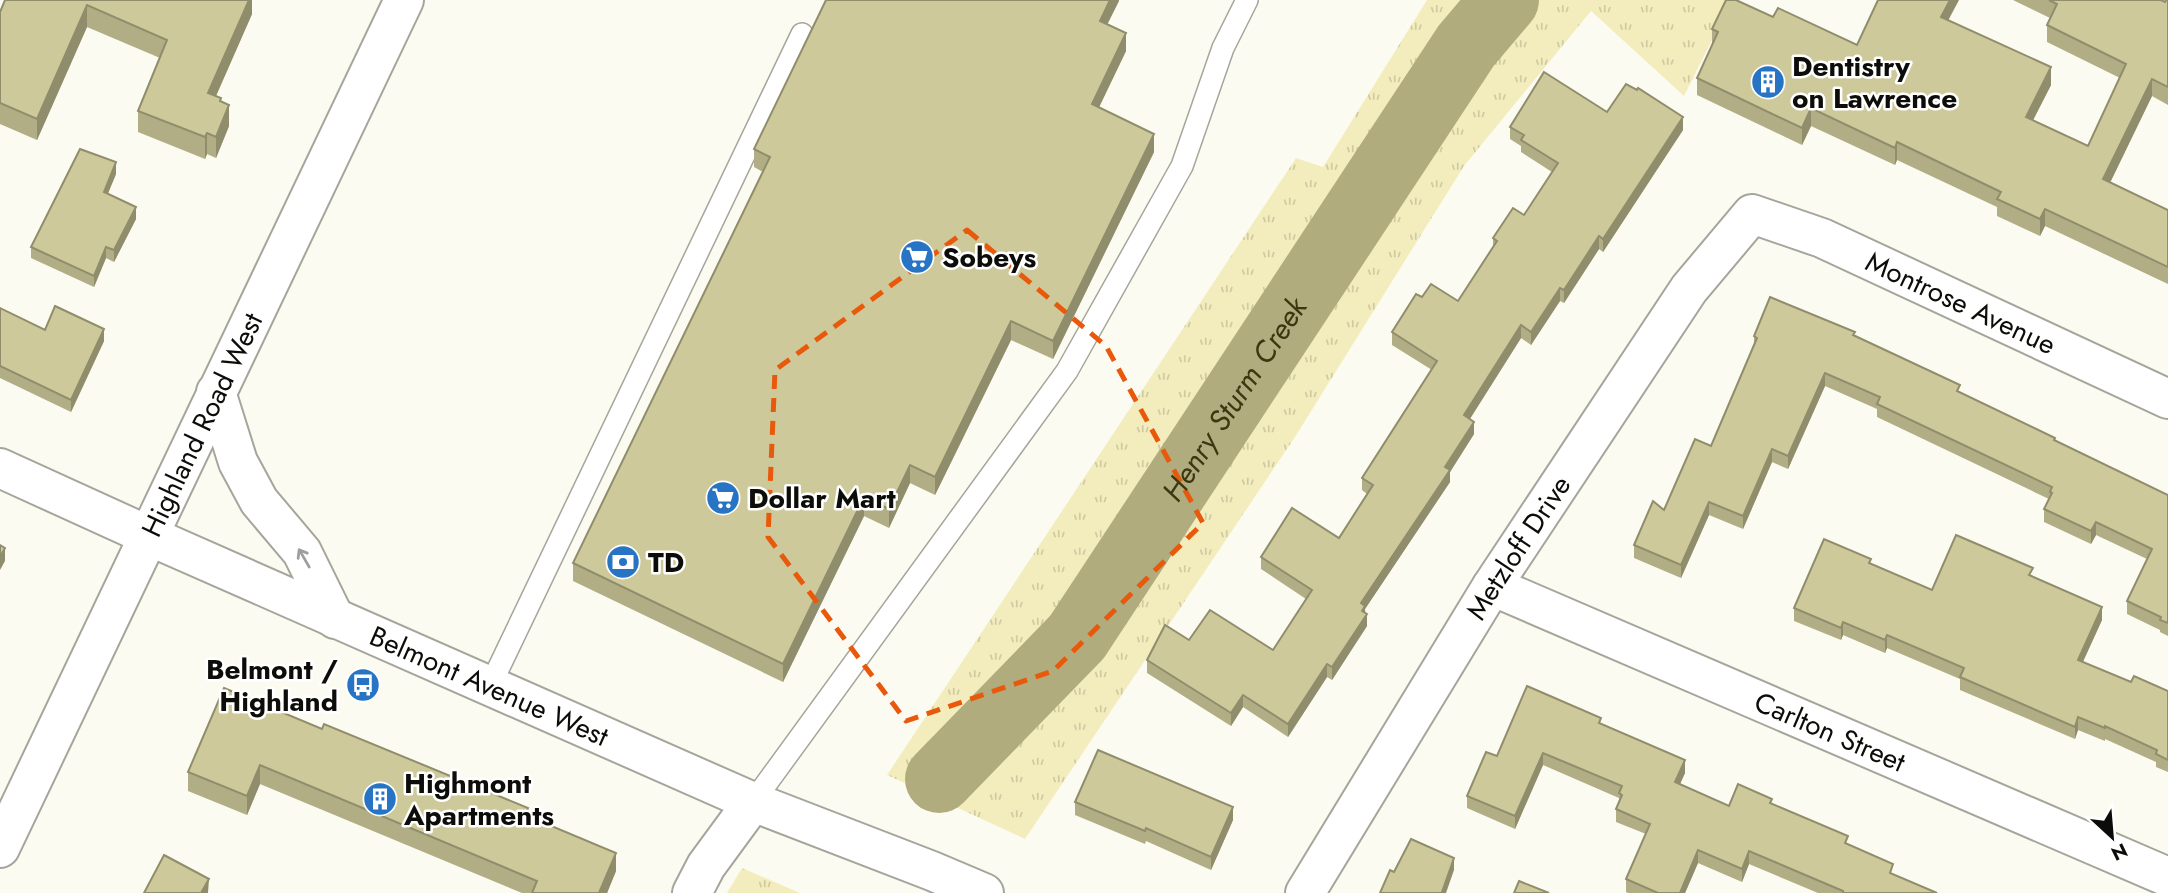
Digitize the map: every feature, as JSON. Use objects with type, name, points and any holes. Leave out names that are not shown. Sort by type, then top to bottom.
[{"type":"street","name":"Highland Road West","points":[[0,848],[404,0]]},
{"type":"street","name":"Montrose Avenue","points":[[1752,214],[1822,238],[2168,400]]},
{"type":"street","name":"Metzloff Drive","points":[[1305,893],[1492,586],[1689,289],[1752,214]]},
{"type":"street","points":[[216,392],[238,463],[259,501],[302,552],[335,619]]},
{"type":"street","name":"Belmont Avenue West","points":[[0,468],[335,619],[753,802],[984,893]]},
{"type":"street","name":"Carlton Street","points":[[1492,586],[2168,877]]},
{"type":"street","points":[[692,893],[706,866],[753,802]]},
{"type":"lane","points":[[753,802],[1067,371],[1182,166],[1223,48],[1247,0]]},
{"type":"lane","points":[[490,686],[802,34]]},
{"type":"highlighted area","points":[[967,230],[1106,346],[1203,523],[1053,671],[906,721],[768,537],[775,370]]},
{"type":"green space","points":[[1427,0],[1732,0],[1684,96],[1591,11],[1464,166],[1295,437],[1025,839],[887,775],[1296,158],[1323,167]]},
{"type":"green space","points":[[742,868],[800,893],[727,893]]},
{"type":"building","points":[[5,0],[249,0],[208,93],[221,98],[220,101],[229,105],[216,137],[207,133],[205,137],[138,111],[167,40],[87,5],[37,119],[0,103],[0,12]]},
{"type":"building","name":"Sobeys","points":[[826,0],[1110,0],[1100,21],[1126,33],[1092,104],[1154,134],[1053,341],[1011,321],[935,477],[910,465],[889,509],[864,497],[783,664],[573,563],[770,157],[754,149]]},
{"type":"building","points":[[1726,0],[1736,0],[1773,17],[1778,8],[1857,45],[1878,0],[1950,0],[1941,17],[2051,67],[2026,117],[2088,146],[2126,64],[2047,25],[2057,4],[2049,0],[2168,0],[2168,87],[2152,79],[2103,179],[2168,210],[2168,267],[2045,209],[2040,219],[1997,199],[2001,192],[1897,142],[1895,148],[1811,108],[1802,128],[1697,78],[1718,32],[1712,29]]},
{"type":"building","points":[[1544,72],[1607,112],[1626,84],[1637,90],[1638,88],[1683,117],[1603,239],[1599,236],[1564,290],[1560,288],[1531,332],[1521,325],[1464,415],[1474,422],[1445,467],[1450,470],[1361,603],[1365,606],[1362,611],[1367,614],[1332,667],[1327,664],[1288,724],[1243,695],[1231,713],[1147,660],[1165,625],[1189,640],[1210,610],[1273,650],[1312,590],[1261,557],[1292,508],[1339,538],[1373,485],[1362,478],[1437,361],[1392,332],[1416,294],[1422,297],[1431,284],[1458,301],[1497,241],[1493,238],[1513,208],[1524,215],[1558,163],[1521,140],[1524,135],[1510,127]]},
{"type":"building","points":[[80,149],[116,162],[104,192],[136,207],[114,250],[106,247],[94,276],[31,247]]},
{"type":"building","points":[[1770,297],[1855,332],[1853,335],[1960,385],[1957,391],[2168,495],[2168,623],[2127,601],[2152,549],[2096,522],[2091,531],[2044,509],[2052,487],[1877,404],[1880,397],[1825,373],[1788,456],[1772,449],[1743,516],[1709,502],[1681,565],[1634,545],[1653,501],[1664,510],[1695,439],[1711,446],[1757,338],[1754,336]]},
{"type":"building","points":[[55,306],[104,329],[71,400],[0,366],[0,308],[45,330]]},
{"type":"building","points":[[1956,535],[2033,568],[2029,575],[2102,607],[2078,660],[2131,682],[2134,676],[2168,691],[2168,760],[2156,754],[2157,750],[2105,726],[2078,717],[2075,727],[1960,677],[1964,668],[1887,635],[1885,640],[1843,622],[1841,628],[1794,608],[1824,539],[1871,559],[1869,563],[1932,590]]},
{"type":"building","points":[[1527,686],[1601,718],[1599,723],[1685,760],[1675,782],[1729,806],[1738,784],[1772,799],[1770,803],[1848,836],[1845,843],[1893,864],[1890,873],[1937,893],[1843,893],[1749,851],[1742,869],[1698,850],[1680,893],[1658,893],[1626,879],[1650,824],[1616,809],[1622,795],[1619,793],[1622,786],[1543,753],[1515,816],[1467,796],[1486,752],[1497,756]]},
{"type":"building","name":"Highmont Apartments","points":[[224,688],[322,729],[324,724],[528,808],[525,815],[616,853],[599,893],[532,893],[537,881],[260,765],[247,796],[188,772]]},
{"type":"building","points":[[1098,750],[1233,807],[1211,857],[1146,828],[1145,831],[1075,802]]},
{"type":"building","points":[[1411,839],[1454,858],[1442,892],[1445,893],[1380,893],[1390,870],[1394,872]]},
{"type":"building","points":[[164,855],[209,879],[201,893],[144,893]]},
{"type":"building","points":[[1519,881],[1549,893],[1514,893]]},
{"type":"waterway","name":"Henry Sturm Creek","points":[[939,779],[1077,637],[1466,46],[1505,0]]},
{"type":"place","name":"Dentistry on Lawrence","points":[[1768,82]]},
{"type":"place","name":"Sobeys","points":[[917,257]]},
{"type":"place","name":"Dollar Mart","points":[[723,498]]},
{"type":"place","name":"TD","points":[[623,562]]},
{"type":"place","name":"Belmont / Highland","points":[[363,685]]},
{"type":"place","name":"Highmont Apartments","points":[[380,799]]}]
